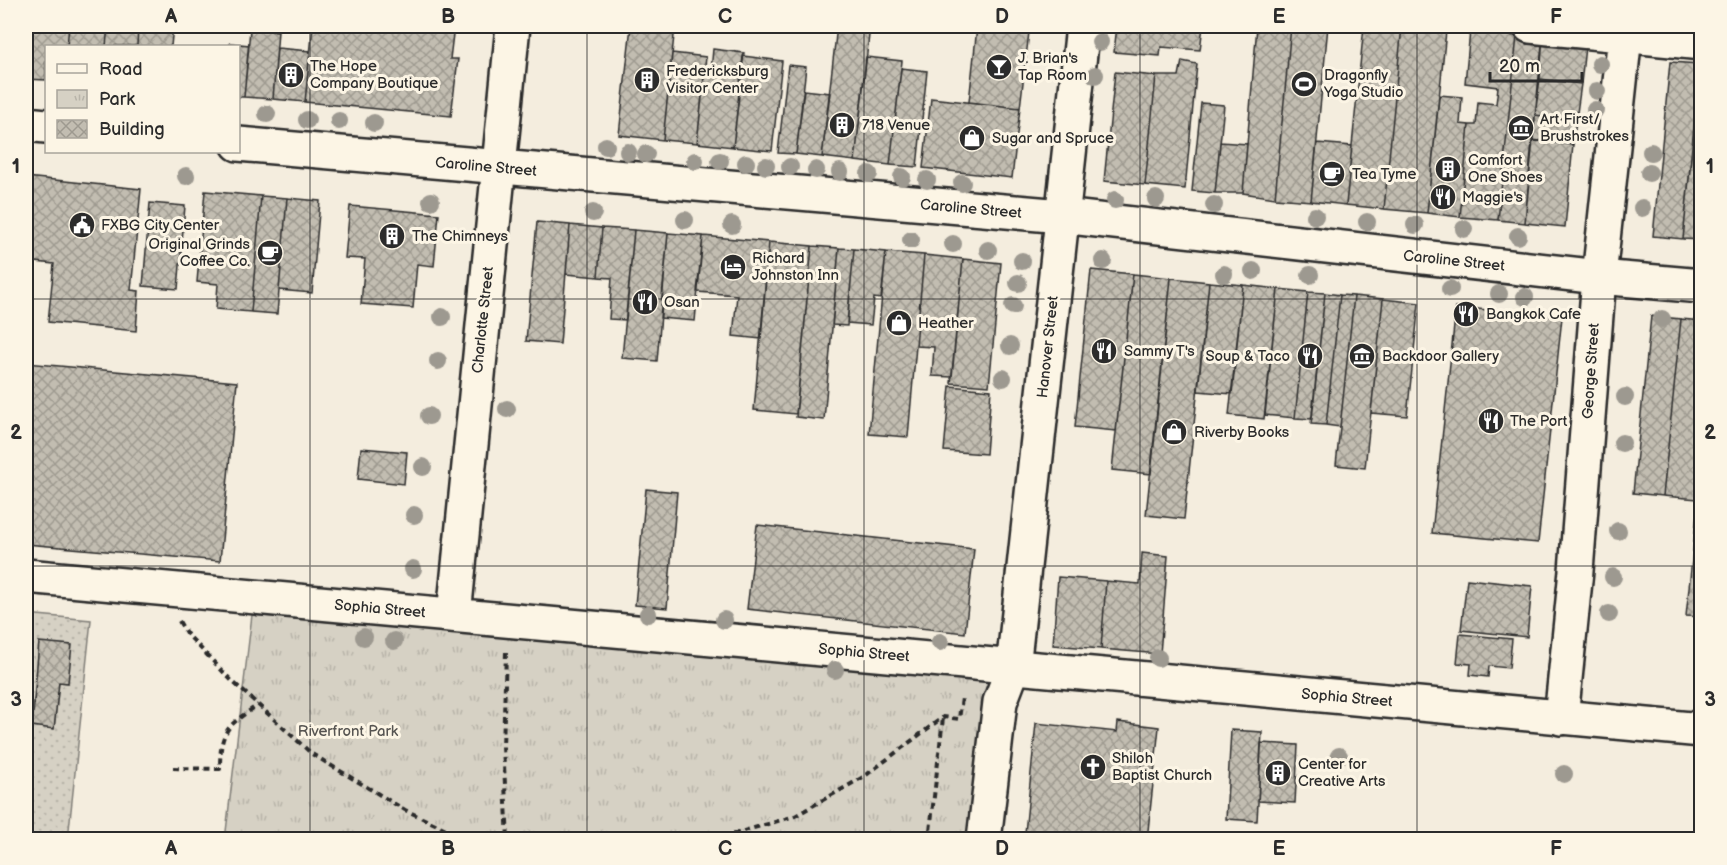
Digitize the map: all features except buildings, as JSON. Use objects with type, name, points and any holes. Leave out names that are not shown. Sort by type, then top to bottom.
[{"type":"main road","name":"Charlotte Street","points":[[454,615],[513,26]]},
{"type":"main road","name":"Hanover Street","points":[[984,840],[1000,702],[1013,668],[1083,26]]},
{"type":"main road","points":[[1530,26],[1625,31],[1701,43]]},
{"type":"main road","name":"George Street","points":[[1561,718],[1576,571],[1599,277],[1625,31]]},
{"type":"main road","points":[[26,124],[45,126]]},
{"type":"main road","name":"Caroline Street","points":[[240,144],[1062,216],[1599,277],[1701,286]]},
{"type":"main road","name":"Sophia Street","points":[[26,576],[1701,730]]},
{"type":"path","points":[[178,619],[186,633],[232,681],[312,754],[405,810],[470,840]]},
{"type":"path","points":[[506,652],[503,747],[508,840]]},
{"type":"path","points":[[713,840],[795,816],[865,776],[943,717],[959,720],[962,698]]},
{"type":"path","points":[[173,768],[220,769],[220,747],[224,734],[234,721],[258,705]]},
{"type":"path","points":[[929,840],[943,717]]},
{"type":"green space","points":[[26,614],[91,620],[68,839],[26,839]],"holes":[[[39,642],[68,683],[59,682],[54,729],[32,726]]]},
{"type":"green space","name":"Riverfront Park","points":[[252,615],[445,632],[1013,668],[976,839],[225,840]]},
{"type":"place","name":"J. Brian's Tap Room","points":[[999,67]]},
{"type":"place","name":"The Hope Company Boutique","points":[[291,75]]},
{"type":"place","name":"Fredericksburg Visitor Center","points":[[647,80]]},
{"type":"place","name":"Dragonfly Yoga Studio","points":[[1304,84]]},
{"type":"place","name":"718 Venue","points":[[842,125]]},
{"type":"place","name":"Art First/ Brushstrokes","points":[[1521,128]]},
{"type":"place","name":"Sugar and Spruce","points":[[972,138]]},
{"type":"place","name":"Comfort One Shoes","points":[[1448,169]]},
{"type":"place","name":"Tea Tyme","points":[[1332,174]]},
{"type":"place","name":"Maggie's","points":[[1443,197]]},
{"type":"place","name":"FXBG City Center","points":[[82,225]]},
{"type":"place","name":"The Chimneys","points":[[392,236]]},
{"type":"place","name":"Original Grinds Coffee Co.","points":[[270,253]]},
{"type":"place","name":"Richard Johnston Inn","points":[[733,267]]},
{"type":"place","name":"Osan","points":[[645,302]]},
{"type":"place","name":"Bangkok Cafe","points":[[1466,314]]},
{"type":"place","name":"Heather","points":[[899,323]]},
{"type":"place","name":"Sammy T's","points":[[1104,351]]},
{"type":"place","name":"Soup & Taco","points":[[1310,356]]},
{"type":"place","name":"Backdoor Gallery","points":[[1362,356]]},
{"type":"place","name":"The Port","points":[[1491,421]]},
{"type":"place","name":"Riverby Books","points":[[1174,432]]},
{"type":"place","name":"Shiloh Baptist Church","points":[[1093,767]]},
{"type":"place","name":"Center for Creative Arts","points":[[1278,773]]}]
